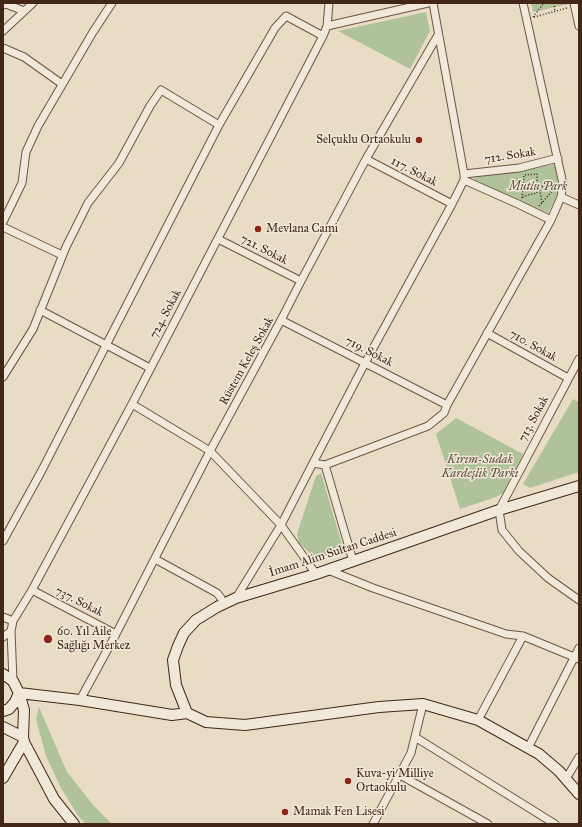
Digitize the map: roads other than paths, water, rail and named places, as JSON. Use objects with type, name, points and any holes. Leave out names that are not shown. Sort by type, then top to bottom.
[{"type":"street","points":[[3,31],[33,3]]},
{"type":"street","points":[[3,222],[22,183],[26,152],[38,126],[92,32],[112,3]]},
{"type":"street","name":"724. Sokak","points":[[13,681],[11,631],[13,622],[32,590],[132,404],[323,36],[327,26],[329,3]]},
{"type":"street","points":[[327,26],[428,3]]},
{"type":"street","points":[[236,598],[281,525],[365,363],[452,204],[464,177],[433,3]]},
{"type":"street","points":[[313,463],[325,465],[428,426],[444,413],[447,404],[551,220],[561,197],[563,184],[523,3]]},
{"type":"street","points":[[3,5],[6,4],[24,11]]},
{"type":"street","points":[[575,5],[579,26]]},
{"type":"street","points":[[3,541],[41,472],[219,125],[275,28],[286,16],[323,36]]},
{"type":"street","name":"Rüstem Keleş Sokak","points":[[80,700],[116,634],[210,451],[366,160],[438,35]]},
{"type":"street","points":[[3,48],[24,58],[62,84]]},
{"type":"street","points":[[3,375],[32,329],[62,255],[88,203],[119,163],[150,106],[161,90],[219,125]]},
{"type":"street","name":"712. Sokak","points":[[464,177],[519,168],[558,158]]},
{"type":"street","name":"117. Sokak","points":[[366,160],[452,204]]},
{"type":"street","points":[[464,177],[551,220]]},
{"type":"street","points":[[561,197],[579,205]]},
{"type":"street","points":[[3,227],[62,255]]},
{"type":"street","name":"721. Sokak","points":[[218,239],[301,281]]},
{"type":"street","points":[[40,310],[150,368]]},
{"type":"street","name":"719. Sokak","points":[[281,320],[447,404]]},
{"type":"street","name":"710. Sokak","points":[[487,333],[568,378]]},
{"type":"street","name":"713. Sokak","points":[[499,510],[579,359]]},
{"type":"street","points":[[132,404],[210,451],[281,525],[316,574]]},
{"type":"street","points":[[325,465],[353,561]]},
{"type":"street","name":"İmam Alim Sultan Caddesi","points":[[187,713],[176,685],[173,660],[184,633],[196,620],[236,598],[328,570],[499,510],[579,486]]},
{"type":"street","points":[[499,510],[502,530],[519,551],[548,578],[579,600]]},
{"type":"street","points":[[154,559],[217,593],[224,604]]},
{"type":"street","points":[[328,570],[373,588],[506,634],[523,636],[577,658]]},
{"type":"street","name":"737. Sokak","points":[[32,590],[116,634]]},
{"type":"street","points":[[3,617],[13,622]]},
{"type":"street","points":[[3,637],[11,631]]},
{"type":"street","points":[[478,720],[523,636]]},
{"type":"street","points":[[528,748],[577,658],[579,648]]},
{"type":"street","points":[[3,674],[13,681],[19,692],[24,710],[23,740],[3,778]]},
{"type":"street","points":[[19,692],[172,715],[187,713],[206,722],[245,725],[380,707],[423,704],[478,720],[539,754],[559,771],[579,794]]},
{"type":"street","points":[[3,711],[10,709],[19,692]]},
{"type":"street","points":[[373,824],[411,753],[423,704]]},
{"type":"street","points":[[3,727],[23,740],[54,799],[74,824]]},
{"type":"street","points":[[415,737],[555,824]]},
{"type":"street","points":[[566,779],[579,757]]},
{"type":"street","points":[[400,775],[488,824]]},
{"type":"place","name":"Selçuklu Ortaokulu","points":[[419,140]]},
{"type":"place","name":"Mevlana Cami","points":[[258,229]]},
{"type":"place","name":"60. Yıl Aile Sağlığı Merkez","points":[[48,639]]},
{"type":"place","name":"Kuva-yi Milliye Ortaokulu","points":[[348,781]]},
{"type":"place","name":"Mamak Fen Lisesi","points":[[285,812]]},
{"type":"park label","name":"Mutlu Park","points":[[538,187]]},
{"type":"park label","name":"Kırım-Sudak Kardeşlik Parkı","points":[[480,467]]}]
